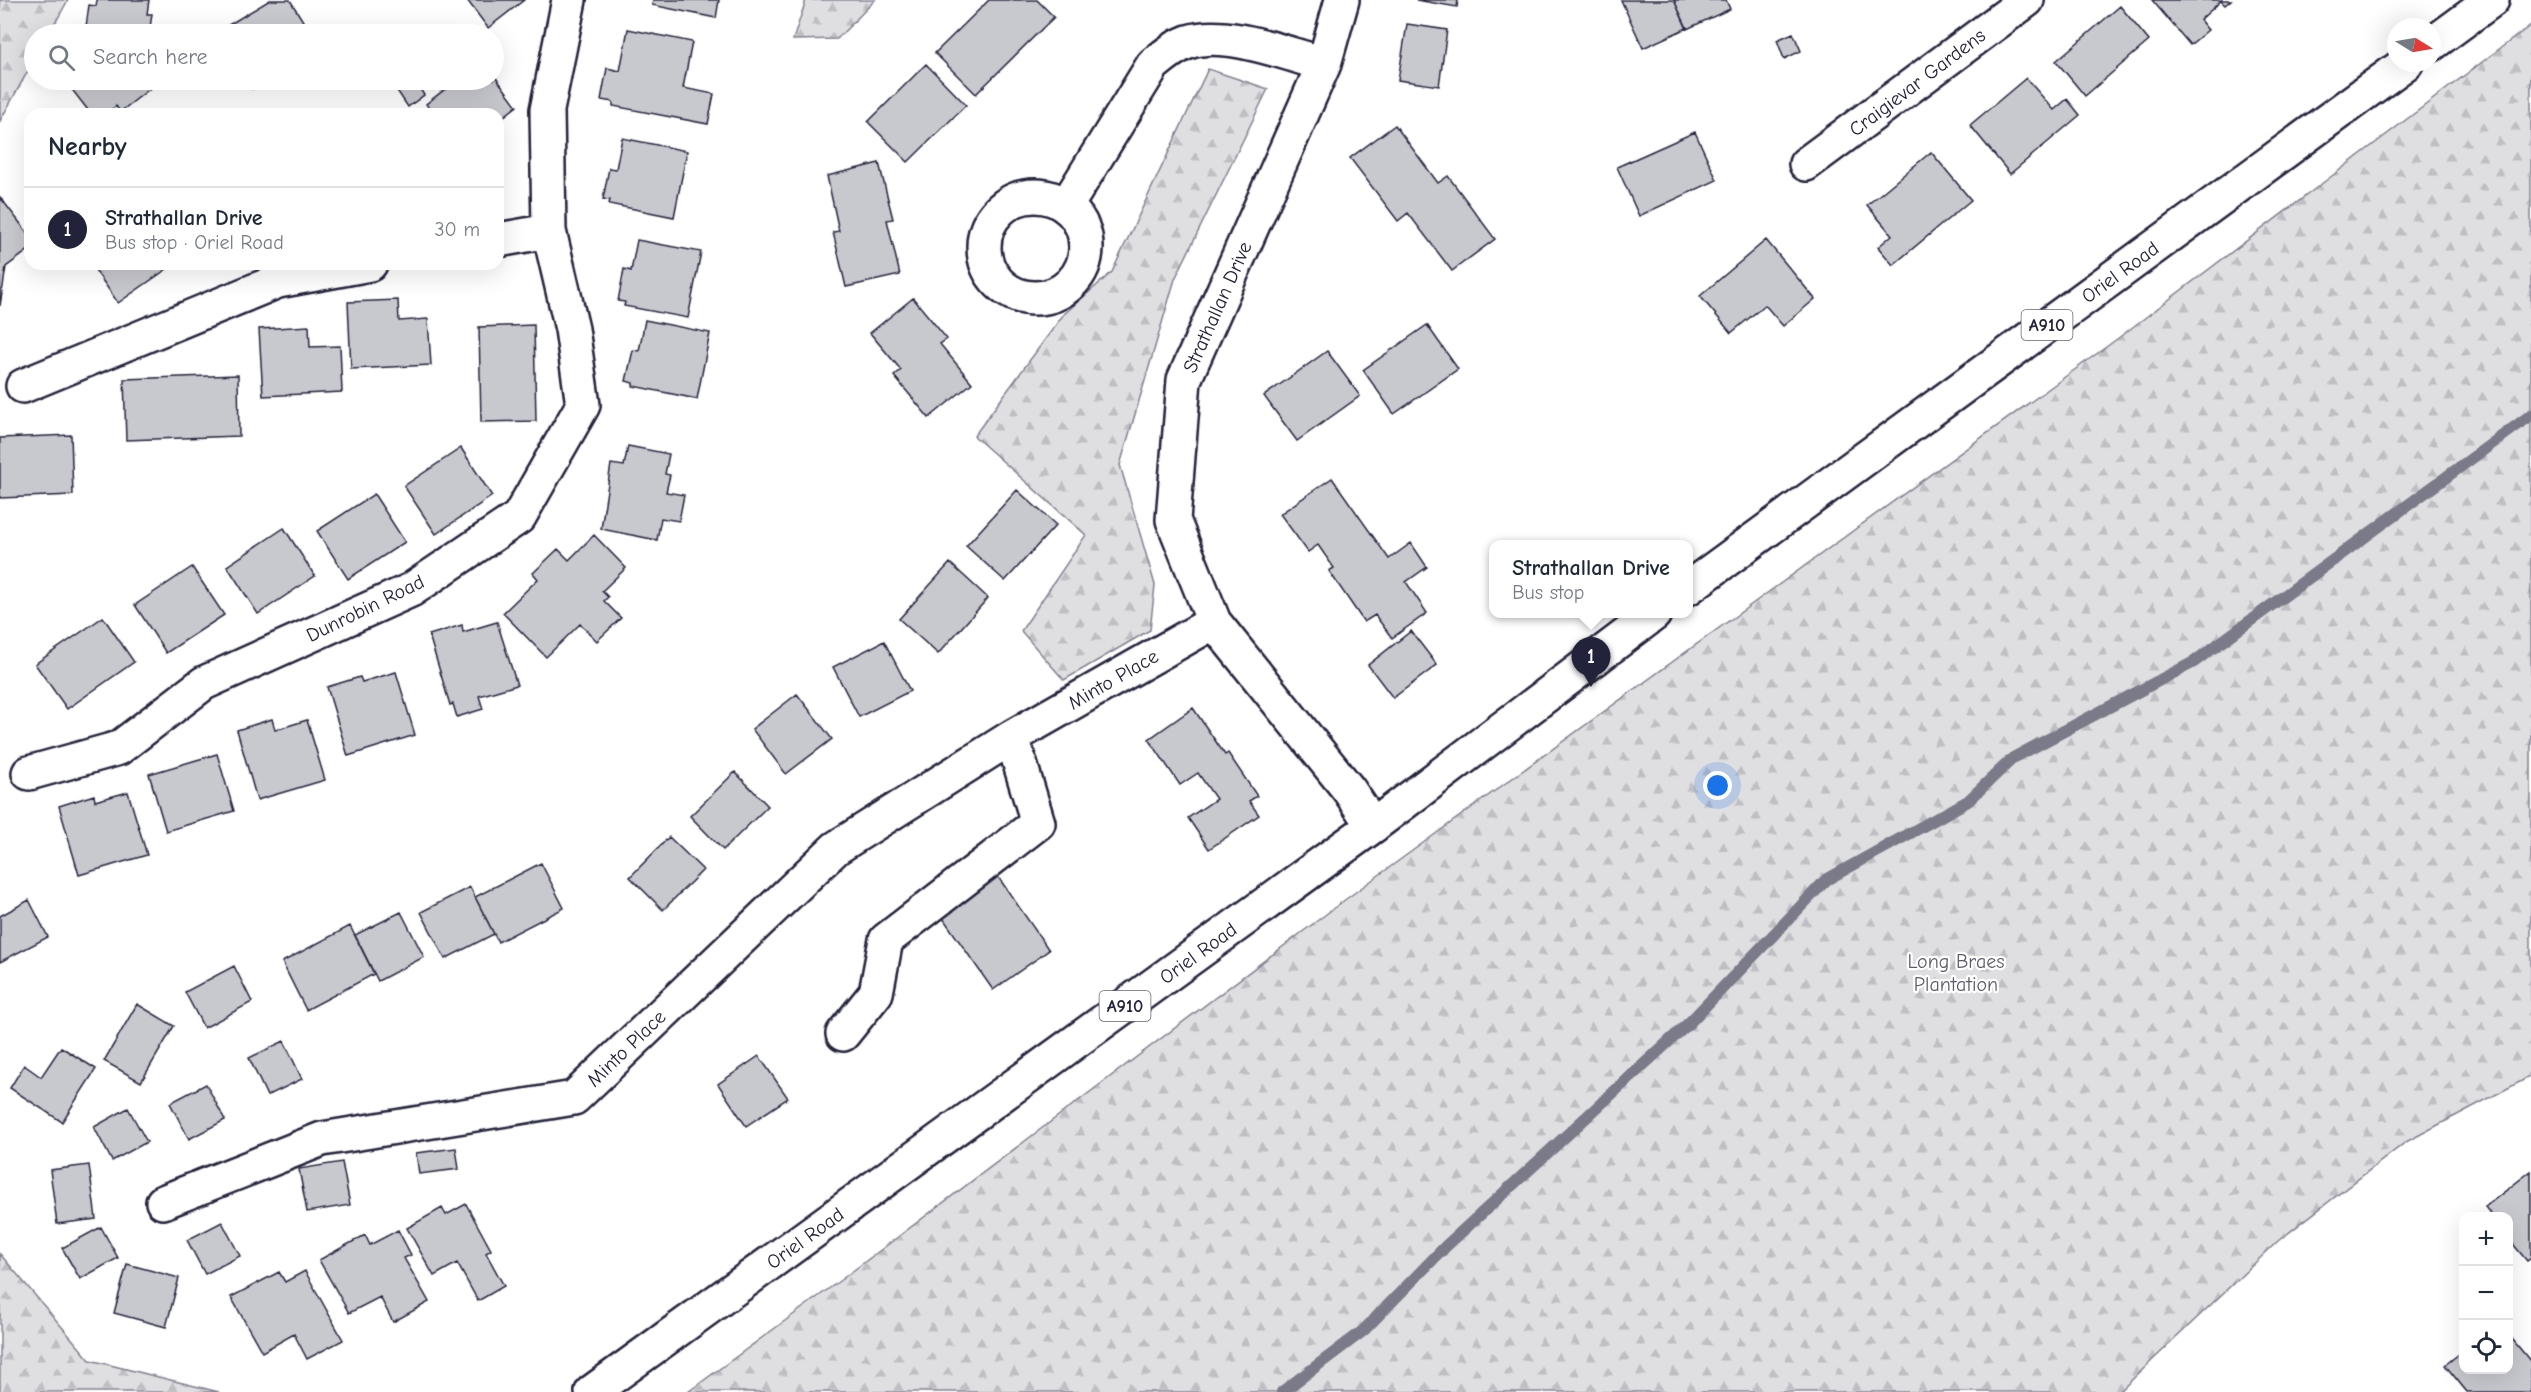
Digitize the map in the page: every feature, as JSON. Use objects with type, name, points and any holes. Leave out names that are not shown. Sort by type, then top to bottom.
[{"type":"street","name":"Dunrobin Road","points":[[29,773],[119,748],[204,683],[411,590],[519,517],[583,405],[572,329],[549,231],[547,110],[569,0]]},
{"type":"street","name":"Strathallan Drive","points":[[1342,0],[1324,64],[1184,380],[1173,519],[1214,622],[1349,790],[1373,826]]},
{"type":"street","name":"Craigievar Gardens","points":[[1806,164],[2027,0]]},
{"type":"street","points":[[2441,37],[2492,0]]},
{"type":"street","points":[[1066,206],[1153,65],[1169,51],[1189,41],[1218,38],[1324,64]]},
{"type":"street","name":"Oriel Road","points":[[1693,585],[2394,72]]},
{"type":"street","points":[[504,239],[549,231]]},
{"type":"street","points":[[23,386],[278,281],[338,270]]},
{"type":"street","name":"Oriel Road","points":[[592,1392],[1373,826],[1649,618]]},
{"type":"street","name":"Minto Place","points":[[164,1202],[322,1139],[574,1098],[836,849],[1012,737],[1214,622]]},
{"type":"street","points":[[843,1034],[876,993],[886,940],[1038,823],[1012,737]]},
{"type":"green space","points":[[0,0],[68,0],[55,24],[24,24],[24,78],[0,121]]},
{"type":"green space","points":[[806,0],[875,0],[837,39],[793,40]]},
{"type":"green space","name":"Long Braes Plantation","points":[[2531,25],[2531,1076],[2406,1142],[2278,1241],[2119,1392],[688,1392],[842,1279],[1346,899],[2117,339]]},
{"type":"green space","points":[[1208,69],[1268,89],[1175,279],[1120,465],[1155,585],[1150,630],[1064,680],[1021,631],[1086,535],[974,436],[1063,315],[1112,272]]},
{"type":"green space","points":[[0,1254],[90,1360],[219,1392],[0,1392]]},
{"type":"building","points":[[97,0],[149,0],[147,14],[152,14],[150,24],[86,24],[89,5],[96,6]]},
{"type":"building","points":[[270,0],[290,0],[305,24],[230,24]]},
{"type":"building","points":[[467,0],[524,0],[493,24],[485,24]]},
{"type":"building","points":[[653,0],[719,0],[716,18],[652,5]]},
{"type":"building","points":[[989,0],[1037,0],[1054,17],[976,94],[935,53]]},
{"type":"building","points":[[1416,0],[1458,0],[1457,7]]},
{"type":"building","points":[[1621,0],[1674,0],[1687,28],[1643,48]]},
{"type":"building","points":[[1674,0],[1726,0],[1730,9],[1687,29]]},
{"type":"building","points":[[2152,0],[2231,0],[2225,5],[2221,1],[2200,20],[2208,30],[2190,45]]},
{"type":"building","points":[[2120,6],[2149,41],[2085,96],[2056,61]]},
{"type":"building","points":[[1407,24],[1447,30],[1439,86],[1398,80]]},
{"type":"building","points":[[628,29],[692,42],[683,88],[714,94],[708,124],[613,106],[613,102],[601,100],[607,68],[620,71]]},
{"type":"building","points":[[1793,33],[1801,51],[1784,59],[1777,40]]},
{"type":"building","points":[[926,64],[966,105],[908,162],[868,122]]},
{"type":"building","points":[[2026,78],[2054,110],[2067,99],[2080,115],[2010,174],[1970,125]]},
{"type":"building","points":[[504,88],[517,106],[504,116],[504,108],[429,108],[426,104],[444,90]]},
{"type":"building","points":[[72,90],[148,90],[125,108],[116,106],[114,108],[86,108]]},
{"type":"building","points":[[397,90],[421,90],[424,95],[408,107]]},
{"type":"building","points":[[1395,125],[1438,183],[1448,176],[1495,239],[1452,271],[1408,213],[1398,221],[1350,158]]},
{"type":"building","points":[[1695,132],[1717,180],[1639,216],[1617,167]]},
{"type":"building","points":[[622,138],[687,151],[674,217],[609,204],[610,200],[603,199],[609,168],[616,169]]},
{"type":"building","points":[[1931,152],[1971,200],[1893,265],[1878,247],[1892,235],[1867,205]]},
{"type":"building","points":[[879,163],[893,219],[887,220],[900,275],[846,287],[833,232],[839,231],[827,176]]},
{"type":"building","points":[[0,197],[24,228],[24,254],[6,267],[0,306]]},
{"type":"building","points":[[637,240],[701,252],[688,318],[624,306],[625,302],[618,301],[624,269],[631,271]]},
{"type":"building","points":[[1766,240],[1815,299],[1783,326],[1765,305],[1731,333],[1700,296]]},
{"type":"building","points":[[95,270],[165,270],[118,303]]},
{"type":"building","points":[[913,298],[947,339],[940,344],[972,383],[929,418],[894,376],[901,370],[870,333]]},
{"type":"building","points":[[398,300],[399,321],[428,319],[431,365],[351,369],[348,302]]},
{"type":"building","points":[[645,320],[710,333],[697,399],[633,386],[633,383],[626,381],[633,350],[639,351]]},
{"type":"building","points":[[534,325],[536,421],[481,422],[479,327]]},
{"type":"building","points":[[1427,325],[1458,369],[1394,414],[1363,370]]},
{"type":"building","points":[[309,326],[310,347],[340,346],[342,392],[263,396],[259,329]]},
{"type":"building","points":[[1327,351],[1360,396],[1297,441],[1264,396]]},
{"type":"building","points":[[238,375],[239,436],[126,440],[124,379]]},
{"type":"building","points":[[71,435],[73,495],[0,498],[0,438]]},
{"type":"building","points":[[628,446],[669,454],[665,474],[670,475],[666,492],[684,495],[679,521],[661,518],[657,540],[601,529],[611,464],[624,466]]},
{"type":"building","points":[[461,448],[492,496],[436,534],[404,486]]},
{"type":"building","points":[[1332,478],[1389,559],[1411,543],[1427,567],[1406,582],[1427,613],[1392,638],[1375,615],[1364,622],[1329,571],[1334,568],[1318,545],[1308,552],[1280,514]]},
{"type":"building","points":[[1017,490],[1056,525],[1005,581],[966,546]]},
{"type":"building","points":[[374,494],[405,542],[348,579],[317,531]]},
{"type":"building","points":[[284,528],[315,576],[258,614],[227,566]]},
{"type":"building","points":[[594,535],[626,568],[602,591],[608,597],[604,601],[621,618],[597,641],[580,624],[546,657],[503,613],[538,579],[533,573],[558,549],[569,560]]},
{"type":"building","points":[[950,563],[988,598],[938,654],[899,619]]},
{"type":"building","points":[[192,567],[224,615],[166,653],[135,605]]},
{"type":"building","points":[[103,617],[134,662],[67,709],[35,664]]},
{"type":"building","points":[[497,622],[517,685],[479,696],[483,709],[457,717],[453,704],[450,705],[429,635],[462,625],[463,632]]},
{"type":"building","points":[[1411,631],[1437,665],[1393,698],[1368,665]]},
{"type":"building","points":[[884,641],[910,691],[859,717],[833,667]]},
{"type":"building","points":[[396,672],[415,735],[348,756],[327,687],[360,677],[362,682]]},
{"type":"building","points":[[797,694],[832,739],[786,774],[752,729]]},
{"type":"building","points":[[1193,708],[1225,755],[1228,753],[1257,796],[1249,801],[1259,815],[1209,849],[1188,818],[1216,799],[1198,773],[1180,785],[1149,739]]},
{"type":"building","points":[[272,719],[275,730],[307,720],[325,780],[257,800],[237,730]]},
{"type":"building","points":[[217,754],[234,811],[166,831],[149,774]]},
{"type":"building","points":[[735,772],[768,806],[723,850],[690,816]]},
{"type":"building","points":[[128,792],[147,855],[79,875],[59,806],[94,795],[95,801]]},
{"type":"building","points":[[669,837],[703,870],[663,910],[630,877]]},
{"type":"building","points":[[541,863],[564,908],[498,942],[475,897]]},
{"type":"building","points":[[994,871],[1049,950],[993,990],[938,911]]},
{"type":"building","points":[[470,887],[494,934],[445,959],[421,912]]},
{"type":"building","points":[[29,900],[48,937],[0,962],[0,916]]},
{"type":"building","points":[[401,912],[424,957],[378,981],[355,935]]},
{"type":"building","points":[[350,926],[374,974],[306,1010],[282,962]]},
{"type":"building","points":[[234,966],[252,1002],[204,1028],[185,992]]},
{"type":"building","points":[[137,1004],[174,1026],[141,1082],[104,1061]]},
{"type":"building","points":[[284,1041],[302,1079],[267,1096],[249,1058]]},
{"type":"building","points":[[61,1047],[96,1069],[62,1122],[10,1088],[24,1065],[41,1077]]},
{"type":"building","points":[[759,1056],[788,1098],[746,1126],[718,1084]]},
{"type":"building","points":[[206,1084],[225,1120],[189,1139],[170,1103]]},
{"type":"building","points":[[128,1108],[147,1142],[112,1161],[94,1127]]},
{"type":"building","points":[[456,1148],[459,1169],[419,1174],[416,1153]]},
{"type":"building","points":[[342,1162],[350,1205],[307,1212],[299,1169]]},
{"type":"building","points":[[89,1165],[96,1219],[57,1224],[50,1170]]},
{"type":"building","points":[[2531,1171],[2531,1258],[2527,1261],[2513,1244],[2513,1212],[2489,1212],[2485,1207]]},
{"type":"building","points":[[466,1204],[491,1250],[486,1253],[504,1286],[478,1301],[457,1263],[434,1276],[407,1228],[442,1208],[446,1215]]},
{"type":"building","points":[[222,1222],[240,1256],[205,1274],[187,1240]]},
{"type":"building","points":[[101,1227],[118,1258],[80,1279],[62,1248]]},
{"type":"building","points":[[398,1230],[411,1255],[404,1258],[429,1302],[393,1322],[380,1297],[349,1313],[319,1260],[365,1235],[370,1245]]},
{"type":"building","points":[[127,1264],[179,1278],[166,1327],[114,1313]]},
{"type":"building","points":[[305,1271],[343,1340],[307,1359],[294,1334],[262,1352],[231,1297],[279,1272],[285,1282]]},
{"type":"building","points":[[2513,1340],[2531,1362],[2531,1392],[2467,1392],[2445,1365],[2459,1354],[2459,1374],[2513,1374]]},
{"type":"waterway","points":[[1282,1392],[1363,1331],[1446,1246],[1690,1022],[1826,880],[1968,801],[2013,758],[2194,662],[2531,415]]},
{"type":"place","name":"Strathallan Drive","points":[[1591,687]]}]
